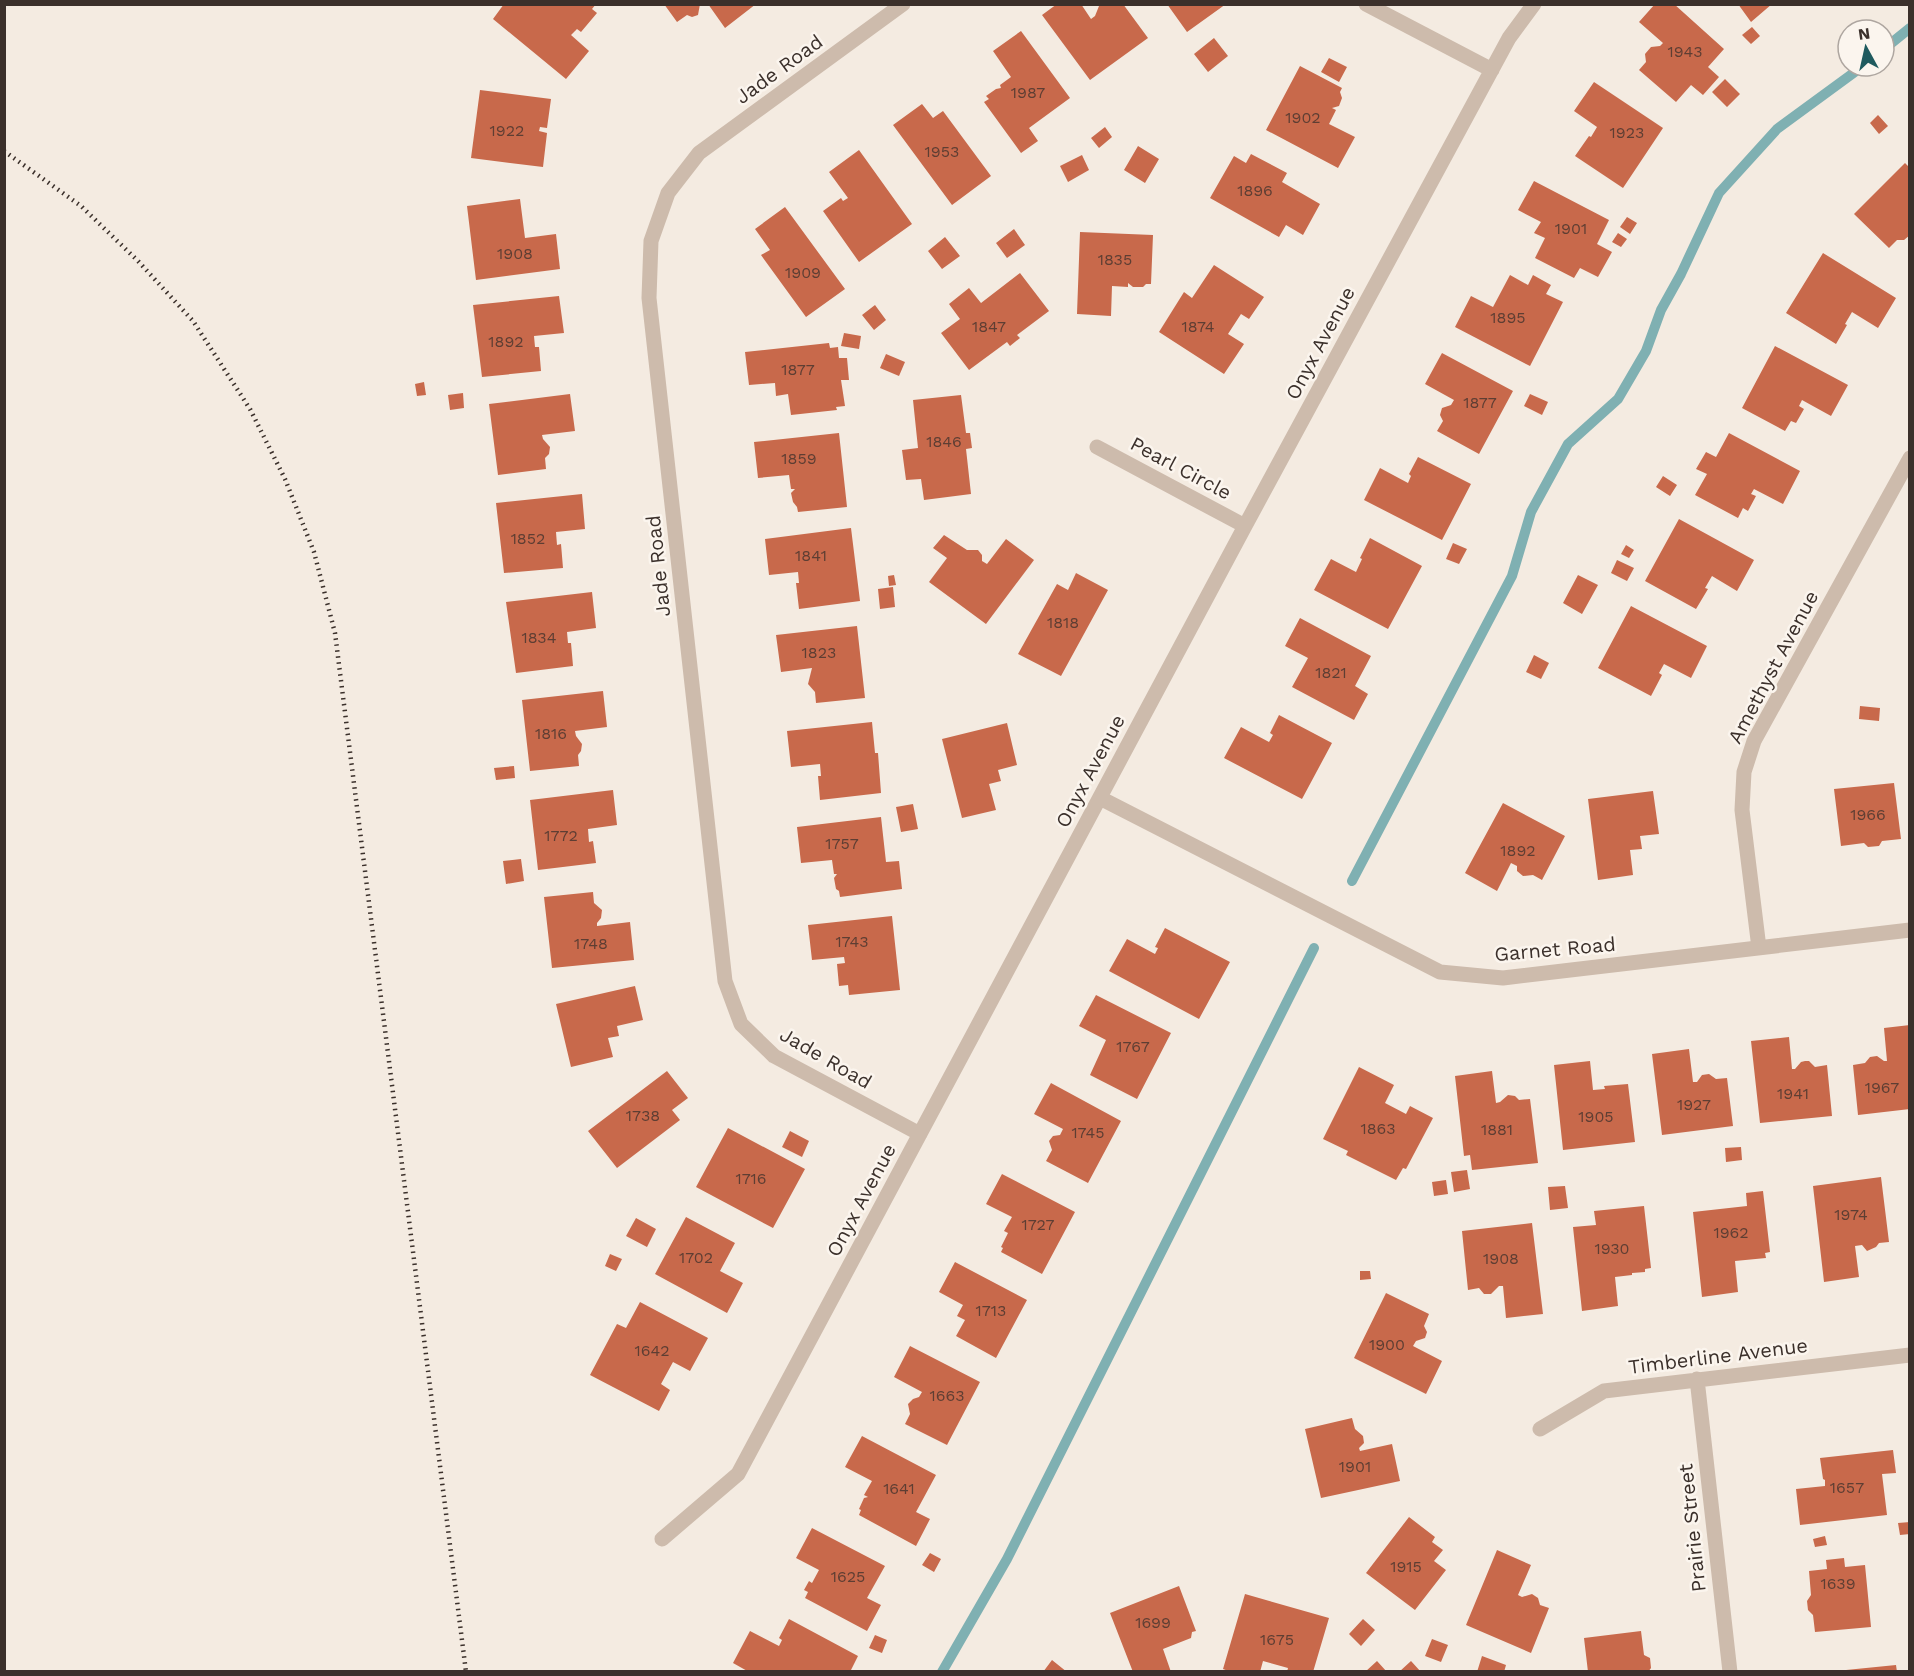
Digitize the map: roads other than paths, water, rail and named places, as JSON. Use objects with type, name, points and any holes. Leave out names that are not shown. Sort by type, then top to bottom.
[{"type":"street","name":"Jade Road","points":[[903,4],[699,153],[668,193],[651,241],[649,298],[725,981],[741,1024],[774,1056],[920,1134]]},
{"type":"street","points":[[1366,4],[1492,70]]},
{"type":"street","name":"Onyx Avenue","points":[[662,1539],[738,1474],[1509,38],[1534,4]]},
{"type":"street","name":"Pearl Circle","points":[[1097,447],[1245,526]]},
{"type":"street","name":"Amethyst Avenue","points":[[1759,948],[1742,810],[1744,772],[1754,741],[1910,458]]},
{"type":"street","name":"Garnet Road","points":[[1100,798],[1440,972],[1503,978],[1910,930]]},
{"type":"street","name":"Timberline Avenue","points":[[1540,1429],[1604,1391],[1910,1355]]},
{"type":"street","name":"Prairie Street","points":[[1697,1379],[1730,1671]]},
{"type":"waterway","points":[[1896,39],[1910,28]]},
{"type":"waterway","points":[[1352,881],[1512,576],[1531,512],[1568,444],[1618,399],[1646,351],[1661,310],[1681,274],[1719,193],[1777,129],[1847,78]]},
{"type":"waterway","points":[[942,1672],[1007,1559],[1314,948]]},
{"type":"railway","points":[[4,151],[81,206],[138,261],[193,321],[250,409],[285,479],[314,552],[335,633],[466,1672]]}]
